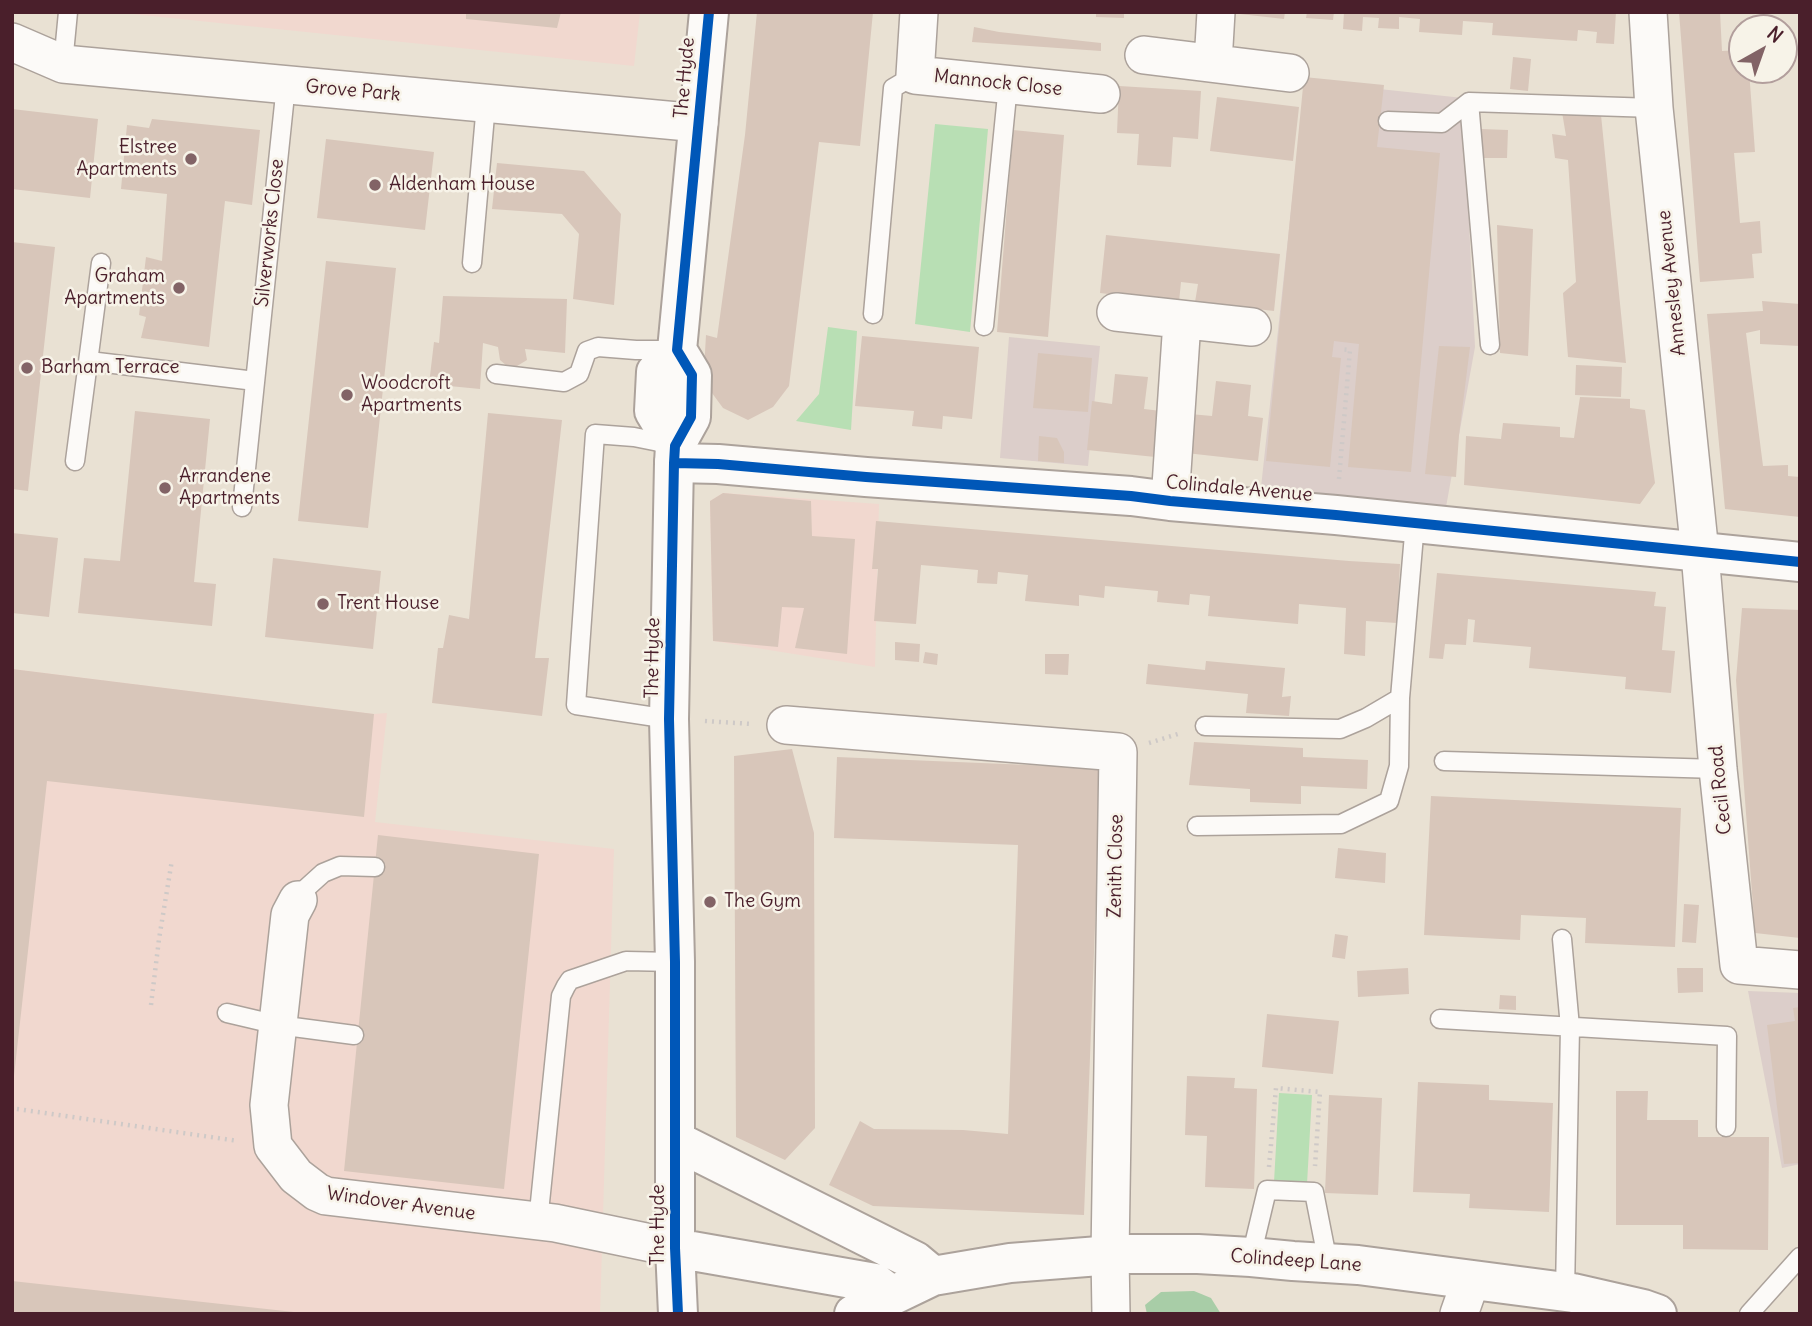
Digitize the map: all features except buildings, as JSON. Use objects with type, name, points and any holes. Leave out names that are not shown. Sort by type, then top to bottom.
[{"type":"main road","name":"The Hyde","points":[[678,1314],[675,1248],[675,962],[669,719],[675,454],[691,417],[692,375],[677,350],[709,12]]},
{"type":"main road","name":"Colindale Avenue","points":[[675,454],[718,464],[1131,496],[1800,562]]},
{"type":"main road","points":[[676,1141],[915,1261],[933,1276]]},
{"type":"main road","points":[[675,1248],[875,1283],[891,1295]]},
{"type":"main road","name":"Colindeep Lane","points":[[854,1314],[933,1276],[1010,1263],[1110,1255],[1198,1254],[1359,1265],[1465,1297],[1565,1292],[1657,1314]]},
{"type":"street","name":"Mannock Close","points":[[919,12],[915,75],[1101,94]]},
{"type":"street","points":[[1213,64],[1216,12]]},
{"type":"street","name":"Annesley Avenue","points":[[1648,12],[1654,108],[1700,553]]},
{"type":"street","name":"Grove Park","points":[[12,42],[63,64],[699,123]]},
{"type":"street","points":[[1144,55],[1290,73]]},
{"type":"street","points":[[1116,312],[1252,327]]},
{"type":"street","points":[[1170,501],[1182,321]]},
{"type":"street","name":"Cecil Road","points":[[1700,553],[1718,769],[1739,965],[1800,970]]},
{"type":"street","points":[[786,725],[1118,752]]},
{"type":"street","name":"Zenith Close","points":[[1111,1314],[1118,752]]},
{"type":"street","points":[[275,1160],[269,1105],[290,915],[298,900]]},
{"type":"street","name":"Windover Avenue","points":[[275,1160],[326,1196],[555,1223],[675,1248]]},
{"type":"lane","points":[[63,64],[68,12]]},
{"type":"lane","points":[[873,314],[894,88],[915,75]]},
{"type":"lane","name":"Silverworks Close","points":[[242,507],[286,85]]},
{"type":"lane","points":[[984,326],[1008,85]]},
{"type":"lane","points":[[1469,102],[1490,345]]},
{"type":"lane","points":[[1388,121],[1442,123],[1469,102],[1654,108]]},
{"type":"lane","points":[[472,263],[486,104]]},
{"type":"lane","points":[[75,461],[101,263]]},
{"type":"lane","points":[[496,374],[564,382],[579,374],[587,351],[598,347],[677,350]]},
{"type":"lane","points":[[89,361],[255,380]]},
{"type":"lane","points":[[669,719],[576,705],[595,434],[634,436],[675,454]]},
{"type":"lane","points":[[1197,826],[1341,824],[1389,802],[1399,766],[1400,698],[1415,523]]},
{"type":"lane","points":[[1205,726],[1340,729],[1366,718],[1400,698]]},
{"type":"lane","points":[[1444,761],[1718,769]]},
{"type":"lane","points":[[298,900],[302,892],[323,873],[340,866],[375,867]]},
{"type":"lane","points":[[1562,939],[1570,1027],[1565,1292]]},
{"type":"lane","points":[[538,1222],[561,996],[565,986],[570,980],[626,961],[675,962]]},
{"type":"lane","points":[[228,1013],[278,1025],[354,1035]]},
{"type":"lane","points":[[1440,1019],[1727,1036],[1726,1127]]},
{"type":"lane","points":[[1251,1257],[1267,1190],[1314,1192],[1328,1263]]},
{"type":"lane","points":[[1749,1314],[1800,1257]]},
{"type":"path","points":[[1336,515],[1350,350],[1340,349]]},
{"type":"path","points":[[1118,752],[1205,726]]},
{"type":"path","points":[[151,1005],[172,860]]},
{"type":"path","points":[[1267,1190],[1276,1088],[1320,1091],[1314,1192]]},
{"type":"path","points":[[17,1109],[275,1160]]},
{"type":"shaded area","points":[[113,12],[640,12],[634,66]]},
{"type":"shaded area","points":[[1305,81],[1463,98],[1475,347],[1446,507],[1258,515]]},
{"type":"shaded area","points":[[1009,337],[1100,346],[1088,466],[1000,458]]},
{"type":"shaded area","points":[[723,493],[879,504],[875,667],[713,641],[710,501]]},
{"type":"shaded area","points":[[12,669],[374,714],[387,713],[375,822],[614,849],[600,1314],[12,1314]]},
{"type":"shaded area","points":[[1748,991],[1800,993],[1800,1164],[1782,1168]]},
{"type":"green space","points":[[935,124],[988,129],[970,332],[915,324]]},
{"type":"green space","points":[[828,327],[857,331],[851,430],[796,421],[819,394]]},
{"type":"green space","points":[[1279,1093],[1312,1095],[1307,1184],[1274,1182]]},
{"type":"green space","points":[[1194,1291],[1211,1298],[1221,1314],[1147,1314],[1145,1305],[1161,1292]]},
{"type":"cycle path","points":[[678,1314],[675,1248],[675,962],[669,719],[674,463],[675,446],[691,417],[692,375],[677,350],[709,12]]},
{"type":"cycle path","points":[[674,463],[718,464],[1131,496],[1800,562]]},
{"type":"place","name":"Elstree Apartments","points":[[191,159]]},
{"type":"place","name":"Aldenham House","points":[[375,185]]},
{"type":"place","name":"Graham Apartments","points":[[179,288]]},
{"type":"place","name":"Barham Terrace","points":[[27,368]]},
{"type":"place","name":"Woodcroft Apartments","points":[[347,395]]},
{"type":"place","name":"Arrandene Apartments","points":[[165,488]]},
{"type":"place","name":"Trent House","points":[[323,604]]},
{"type":"place","name":"The Gym","points":[[710,902]]}]
